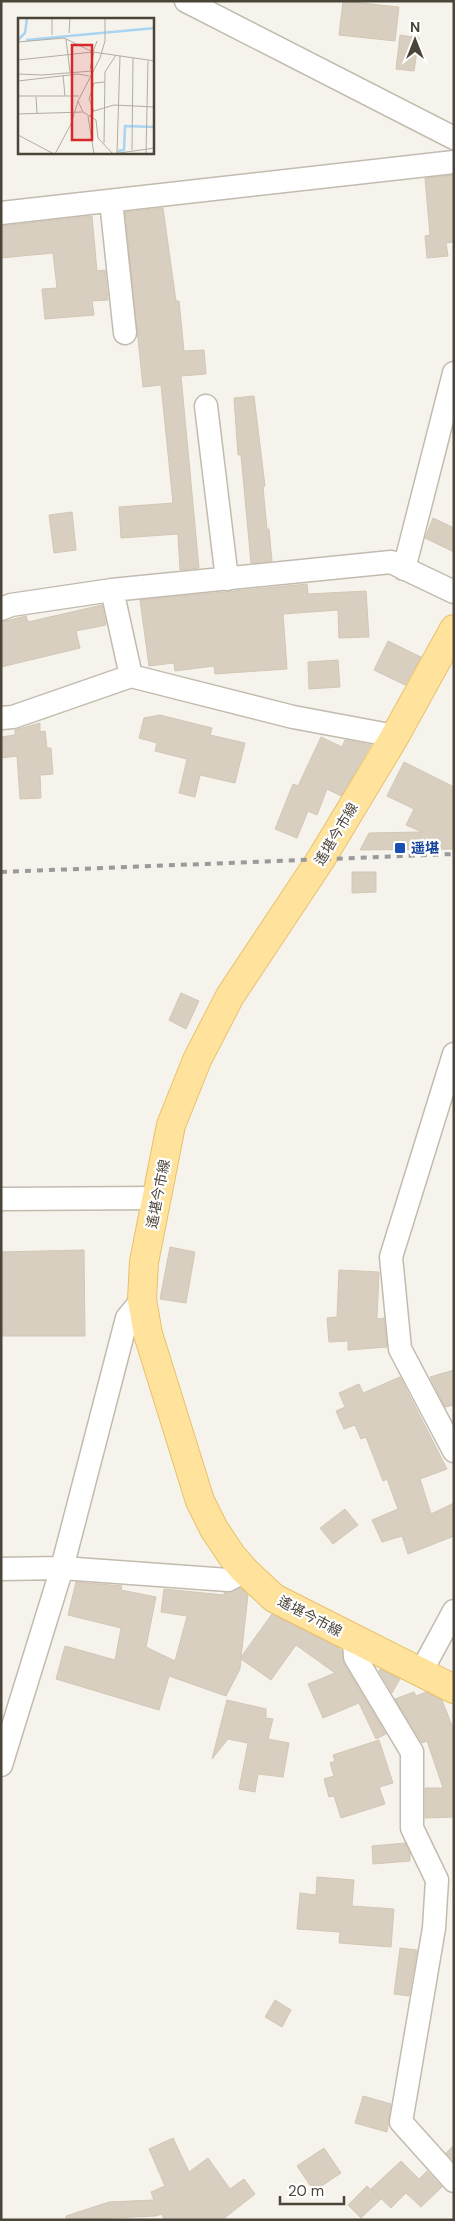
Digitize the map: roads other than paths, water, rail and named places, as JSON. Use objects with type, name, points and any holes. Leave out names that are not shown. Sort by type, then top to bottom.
[{"type":"main road","name":"遙堪今市線","points":[[454,629],[395,736],[321,859],[226,1004],[197,1060],[171,1125],[144,1262],[142,1300],[148,1334],[200,1500],[214,1529],[245,1571],[274,1598],[454,1689]]},
{"type":"street","points":[[186,1],[223,10],[454,138]]},
{"type":"street","points":[[1,213],[454,162]]},
{"type":"street","points":[[111,200],[125,333]]},
{"type":"street","points":[[404,569],[454,374]]},
{"type":"street","points":[[206,406],[227,579]]},
{"type":"street","points":[[1,609],[112,590],[391,562],[454,592]]},
{"type":"street","points":[[112,590],[131,676]]},
{"type":"street","points":[[1,718],[13,717],[131,676],[294,717],[395,736]]},
{"type":"street","points":[[454,1054],[391,1258],[400,1349],[454,1451]]},
{"type":"street","points":[[1,1199],[158,1198]]},
{"type":"street","points":[[1,1765],[62,1568],[127,1318],[142,1300]]},
{"type":"street","points":[[1,1569],[62,1568],[228,1580],[245,1571]]},
{"type":"street","points":[[422,1672],[454,1610]]},
{"type":"street","points":[[354,1639],[355,1657],[412,1752],[412,1828],[437,1880],[434,1928],[401,2122],[454,2181]]},
{"type":"railway","points":[[1,872],[454,854]]},
{"type":"place","name":"遥堪","points":[[400,848]]}]
